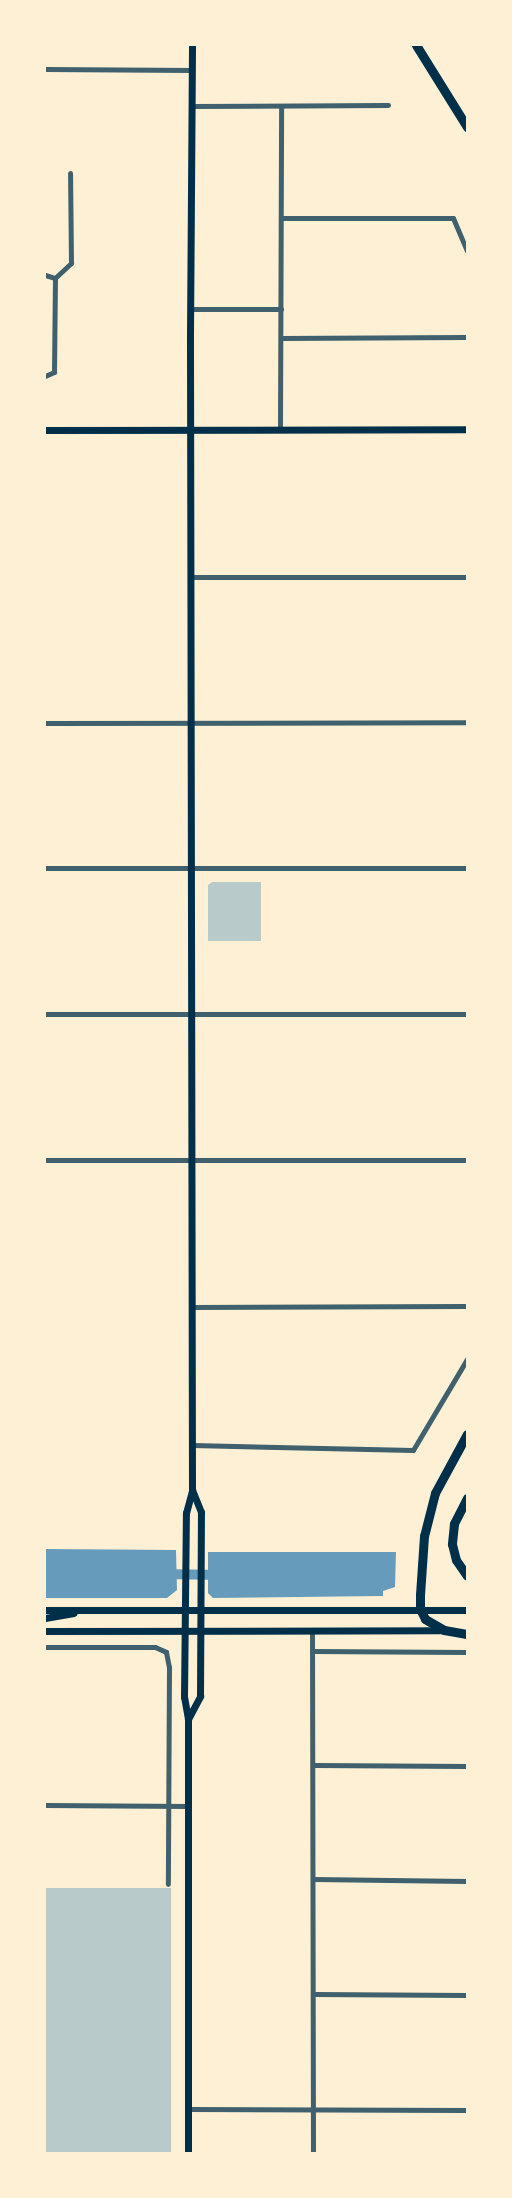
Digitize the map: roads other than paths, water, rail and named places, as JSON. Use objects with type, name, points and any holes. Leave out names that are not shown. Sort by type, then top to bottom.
[{"type":"highway","points":[[416,45],[467,127]]},
{"type":"highway","points":[[467,1434],[435,1494],[422,1556],[420,1609],[425,1619],[444,1630],[467,1632]]},
{"type":"highway","points":[[467,1498],[454,1524],[452,1544],[456,1560],[467,1576]]},
{"type":"main road","points":[[188,2153],[188,1719],[184,1697],[184,1632],[186,1513],[192,1490],[190,868],[192,45]]},
{"type":"main road","points":[[45,430],[467,429]]},
{"type":"main road","points":[[188,1719],[200,1696],[201,1512],[192,1490]]},
{"type":"main road","points":[[45,1610],[467,1610]]},
{"type":"main road","points":[[45,1618],[88,1610]]},
{"type":"main road","points":[[45,1631],[444,1630]]},
{"type":"street","points":[[45,69],[192,70]]},
{"type":"street","points":[[192,106],[388,105]]},
{"type":"street","points":[[280,429],[281,106]]},
{"type":"street","points":[[45,376],[54,372],[55,278],[71,262],[70,173]]},
{"type":"street","points":[[282,218],[453,218],[467,251]]},
{"type":"street","points":[[45,274],[55,278]]},
{"type":"street","points":[[191,309],[281,309]]},
{"type":"street","points":[[281,338],[467,337]]},
{"type":"street","points":[[191,577],[467,577]]},
{"type":"street","points":[[45,723],[467,722]]},
{"type":"street","points":[[45,868],[467,868]]},
{"type":"street","points":[[45,1014],[467,1014]]},
{"type":"street","points":[[45,1160],[467,1160]]},
{"type":"street","points":[[192,1307],[467,1306]]},
{"type":"street","points":[[192,1446],[413,1450],[467,1359]]},
{"type":"street","points":[[312,1632],[313,2153]]},
{"type":"street","points":[[45,1647],[155,1647],[166,1652],[169,1667],[168,1884]]},
{"type":"street","points":[[312,1651],[467,1652]]},
{"type":"street","points":[[314,1765],[467,1766]]},
{"type":"street","points":[[45,1805],[188,1806]]},
{"type":"street","points":[[313,1879],[467,1881]]},
{"type":"street","points":[[313,1994],[467,1995]]},
{"type":"street","points":[[189,2109],[467,2110]]},
{"type":"water","points":[[45,1549],[176,1550],[177,1590],[167,1598],[45,1598]]},
{"type":"water","points":[[208,1552],[396,1552],[395,1587],[383,1591],[383,1596],[213,1598],[208,1593]]},
{"type":"waterway","points":[[162,1574],[222,1575]]}]
